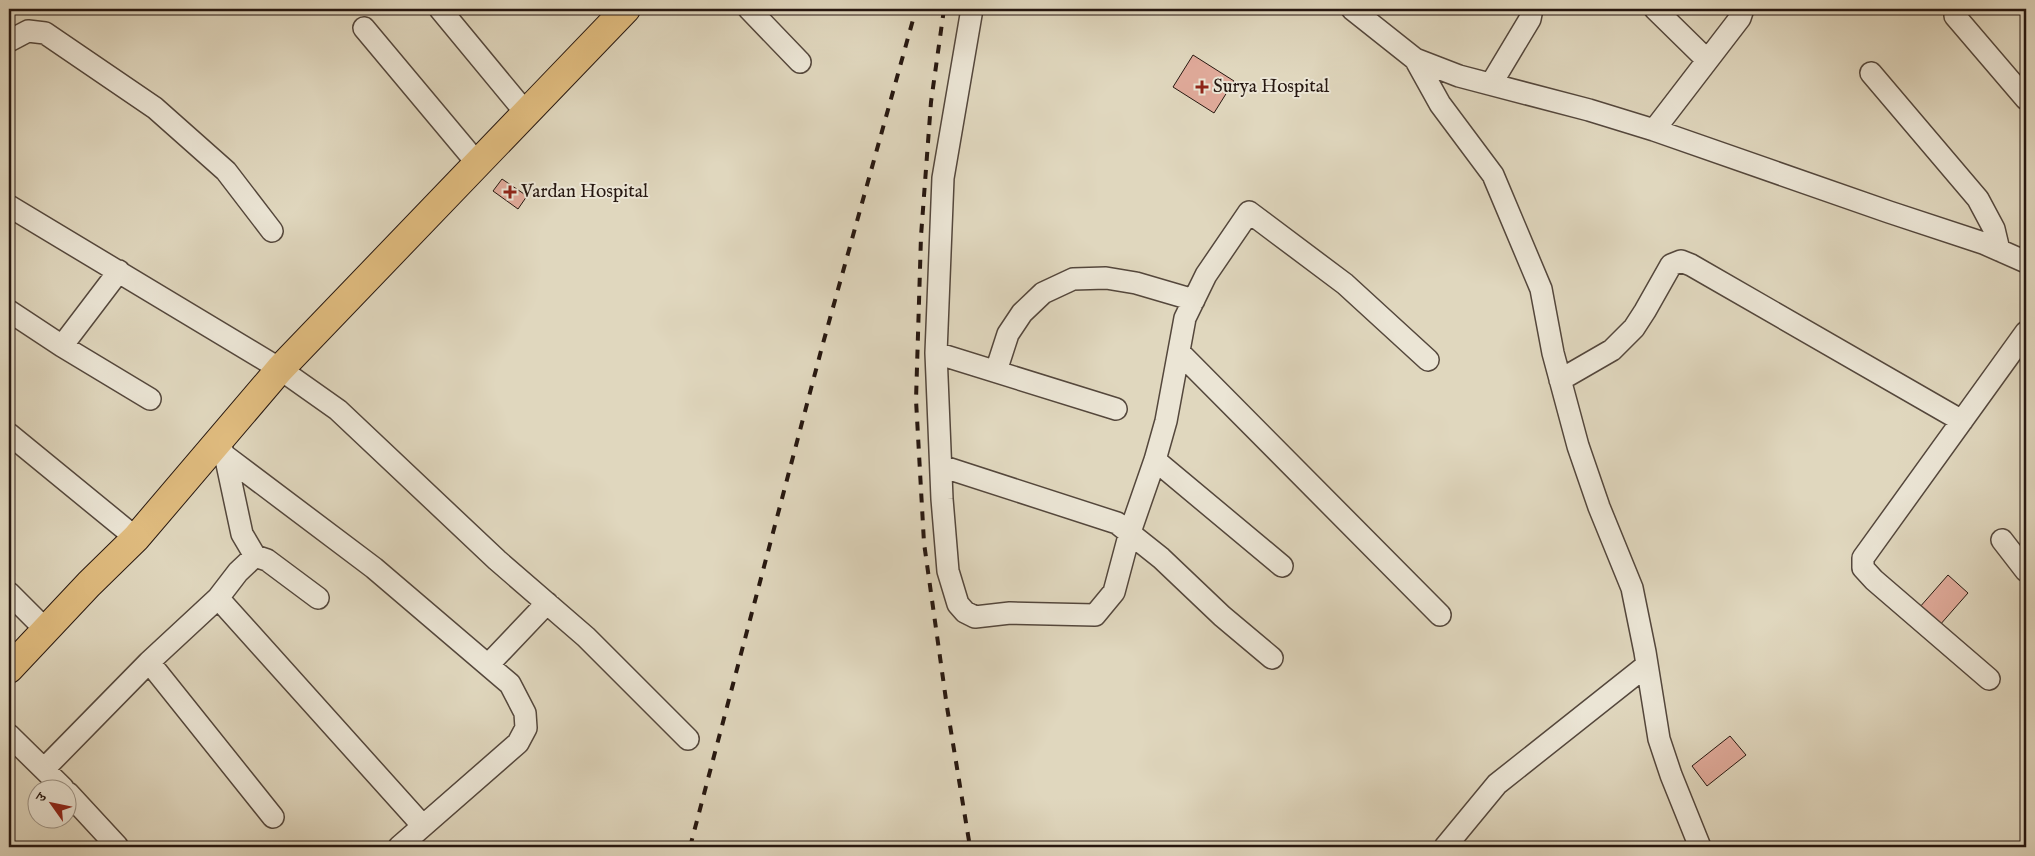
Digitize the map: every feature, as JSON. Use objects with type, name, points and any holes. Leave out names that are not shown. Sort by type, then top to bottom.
[{"type":"main road","points":[[9,669],[221,448],[280,368],[626,9]]},
{"type":"street","points":[[440,9],[526,113]]},
{"type":"street","points":[[749,9],[800,62]]},
{"type":"street","points":[[972,9],[943,178],[936,352],[941,466],[950,578],[958,604],[965,612],[975,617],[1010,613],[1095,615],[1114,592],[1130,532],[1155,460],[1166,421],[1185,318],[1206,275],[1248,212],[1345,284],[1428,360]]},
{"type":"street","points":[[1352,9],[1415,59],[1459,76],[1589,110],[1654,130],[2016,253]]},
{"type":"street","points":[[1491,84],[1530,19],[1532,9]]},
{"type":"street","points":[[1655,9],[1707,60]]},
{"type":"street","points":[[1654,130],[1740,18],[1744,9]]},
{"type":"street","points":[[1956,16],[2026,99]]},
{"type":"street","points":[[364,28],[477,163]]},
{"type":"street","points":[[9,41],[28,31],[45,32],[156,108],[226,171],[272,231]]},
{"type":"street","points":[[1415,59],[1440,104],[1493,175],[1541,289],[1560,380],[1578,446],[1598,507],[1632,588],[1659,739],[1671,775],[1700,847]]},
{"type":"street","points":[[1871,73],[1978,199],[1994,229],[2016,253]]},
{"type":"street","points":[[9,206],[280,368],[338,410],[497,560],[586,637],[688,739]]},
{"type":"street","points":[[1560,380],[1620,344],[1645,311],[1671,265],[1681,261],[1691,264],[1962,421]]},
{"type":"street","points":[[62,346],[119,272]]},
{"type":"street","points":[[996,371],[1008,334],[1022,314],[1043,292],[1073,279],[1106,278],[1136,283],[1194,300]]},
{"type":"street","points":[[9,311],[62,346],[150,398]]},
{"type":"street","points":[[1989,679],[1874,580],[1862,568],[1863,558],[2026,332]]},
{"type":"street","points":[[936,352],[1116,409]]},
{"type":"street","points":[[1179,352],[1440,615]]},
{"type":"street","points":[[9,434],[136,538]]},
{"type":"street","points":[[221,448],[242,534],[255,556],[272,564],[318,598]]},
{"type":"street","points":[[221,448],[374,568],[510,684],[525,713],[526,728],[518,743],[399,847]]},
{"type":"street","points":[[1155,460],[1282,566]]},
{"type":"street","points":[[941,466],[1117,523],[1130,532],[1222,616],[1272,658]]},
{"type":"street","points":[[2002,540],[2026,571]]},
{"type":"street","points":[[44,769],[149,662],[218,598],[238,572],[255,556]]},
{"type":"street","points":[[9,593],[46,630]]},
{"type":"street","points":[[218,598],[423,826]]},
{"type":"street","points":[[488,665],[547,603]]},
{"type":"street","points":[[149,662],[273,817]]},
{"type":"street","points":[[1444,847],[1497,784],[1647,665]]},
{"type":"street","points":[[9,735],[53,778]]},
{"type":"street","points":[[78,804],[117,846]]},
{"type":"building","points":[[1193,55],[1234,81],[1214,113],[1173,87]]},
{"type":"building","points":[[502,179],[527,196],[518,209],[493,191]]},
{"type":"building","points":[[1948,575],[1968,593],[1939,626],[1919,608]]},
{"type":"building","points":[[1730,736],[1746,755],[1707,786],[1692,766]]},
{"type":"railway","points":[[690,847],[822,347],[916,9]]},
{"type":"railway","points":[[944,9],[931,102],[921,236],[916,400],[924,543],[947,707],[970,847]]},
{"type":"place","name":"Surya Hospital","points":[[1202,87]]},
{"type":"place","name":"Vardan Hospital","points":[[510,192]]}]
